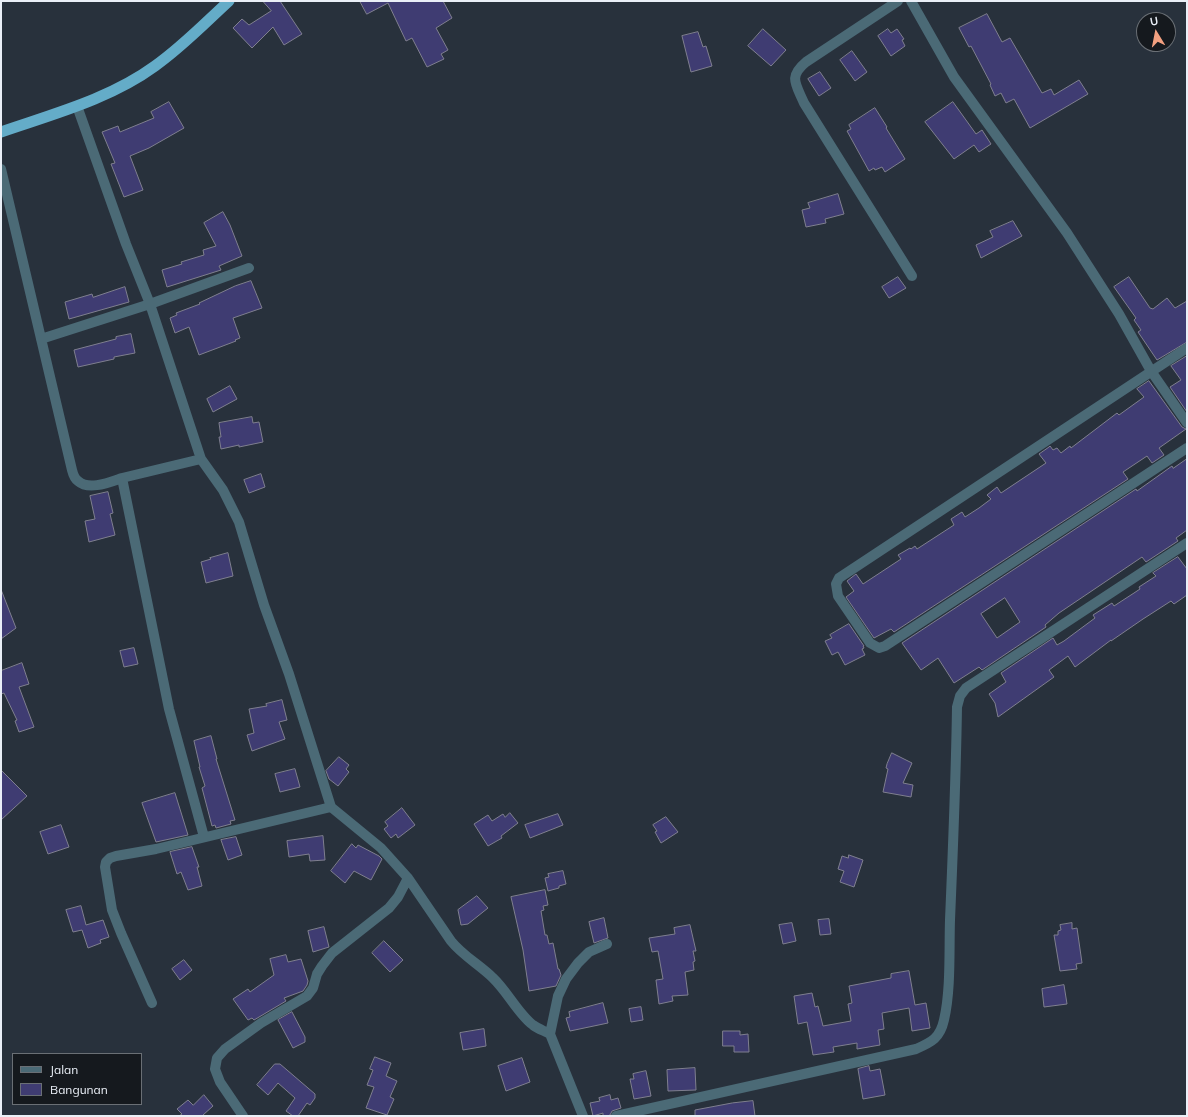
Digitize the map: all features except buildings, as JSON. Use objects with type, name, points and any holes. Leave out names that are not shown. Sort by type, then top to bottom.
[{"type":"highway","points":[[1,132],[77,106],[122,86],[155,66],[191,37],[228,1]]},
{"type":"street","points":[[898,1],[806,62],[798,69],[795,76],[796,84],[804,103],[912,276]]},
{"type":"street","points":[[911,1],[954,77],[1067,233],[1119,314],[1151,371],[1187,423]]},
{"type":"street","points":[[77,106],[126,244],[150,304],[201,459],[223,490],[239,522],[264,605],[289,674],[331,807],[381,848],[408,878],[459,951],[492,976],[503,987],[534,1026],[550,1034]]},
{"type":"street","points":[[1,169],[72,470],[76,481],[84,485],[98,485],[201,459]]},
{"type":"street","points":[[41,339],[150,304],[249,268]]},
{"type":"street","points":[[1187,348],[840,578],[836,584],[838,596],[870,644],[879,648],[885,646],[1187,448]]},
{"type":"street","points":[[122,478],[169,709],[204,837]]},
{"type":"street","points":[[616,1116],[916,1049],[931,1043],[934,1040],[944,1021],[947,992],[957,707],[960,696],[966,688],[1187,543]]},
{"type":"street","points":[[152,1003],[120,932],[112,910],[106,879],[106,862],[110,858],[116,856],[156,849],[331,807]]},
{"type":"street","points":[[243,1116],[220,1082],[215,1069],[217,1058],[225,1048],[261,1023],[307,996],[313,988],[317,974],[332,953],[389,908],[398,897],[408,878]]},
{"type":"street","points":[[583,1116],[550,1034],[558,996],[566,979],[578,963],[589,952],[607,944]]}]
